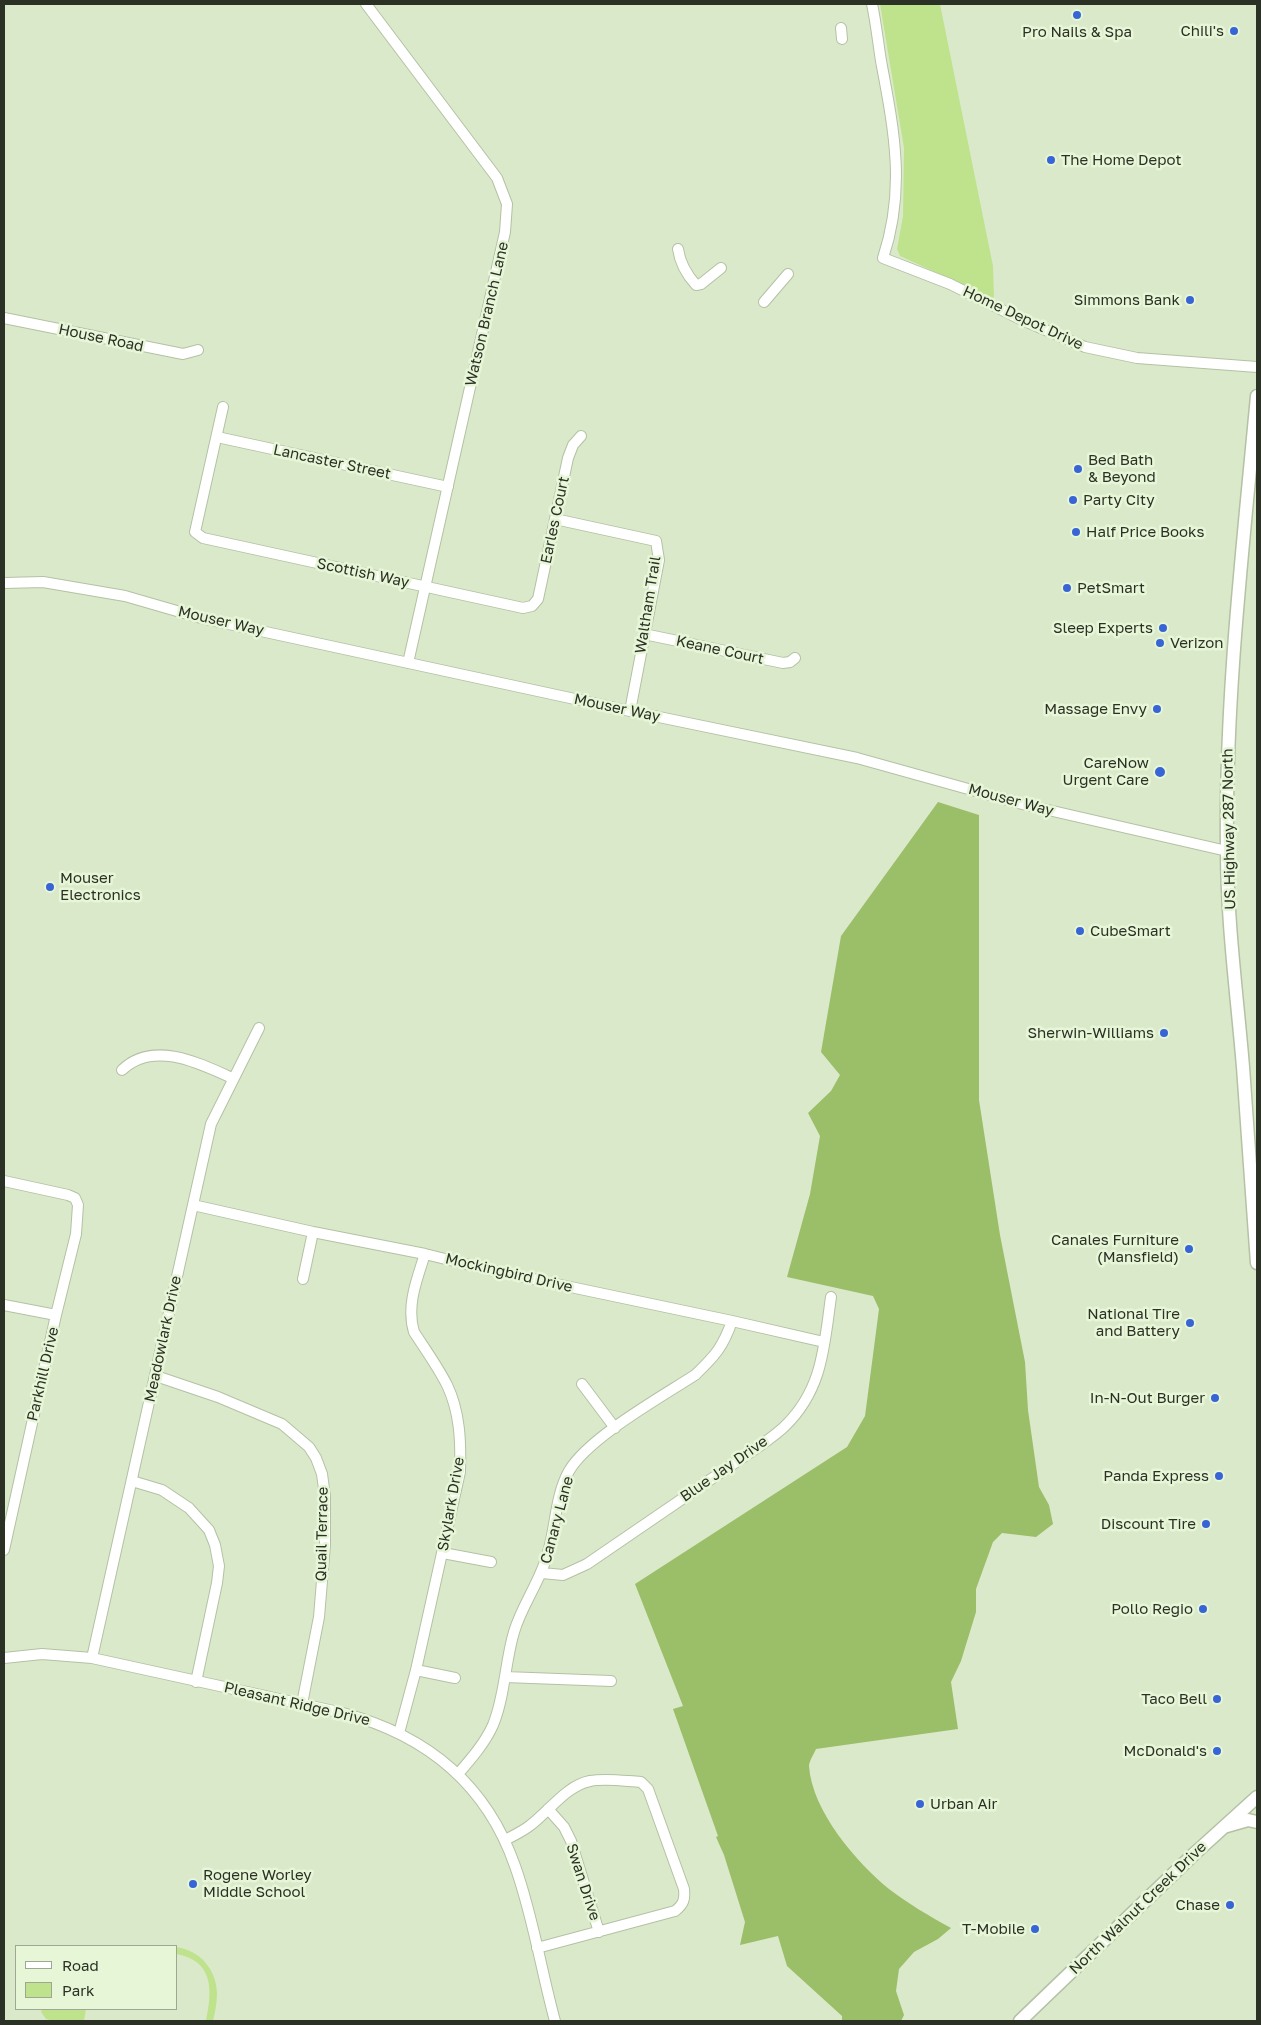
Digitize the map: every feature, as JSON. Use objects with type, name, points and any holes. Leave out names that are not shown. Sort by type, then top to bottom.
[{"type":"main road","name":"US Highway 287 North","points":[[1257,396],[1235,628],[1227,756],[1227,851],[1234,983],[1257,1263]]},
{"type":"main road","name":"North Walnut Creek Drive","points":[[1020,2021],[1222,1827],[1257,1797]]},
{"type":"main road","points":[[1222,1827],[1237,1822],[1257,1822]]},
{"type":"street","name":"Watson Branch Lane","points":[[366,4],[497,178],[507,204],[505,232],[408,663]]},
{"type":"street","name":"Home Depot Drive","points":[[872,4],[895,133],[894,219],[883,258],[950,284],[1022,320],[1085,347],[1137,358],[1257,367]]},
{"type":"street","points":[[841,28],[842,39]]},
{"type":"street","points":[[678,248],[680,260],[688,277],[696,285],[701,284],[721,268]]},
{"type":"street","points":[[764,302],[788,274]]},
{"type":"street","name":"House Road","points":[[4,318],[183,354],[198,350]]},
{"type":"street","points":[[217,436],[223,407]]},
{"type":"street","name":"Lancaster Street","points":[[217,436],[448,487]]},
{"type":"street","name":"Scottish Way","points":[[217,436],[195,532],[207,540],[523,608],[532,606]]},
{"type":"street","name":"Earles Court","points":[[532,606],[538,599],[570,451],[581,436]]},
{"type":"street","name":"Waltham Trail","points":[[555,519],[656,541],[658,560],[630,711]]},
{"type":"street","name":"Mouser Way","points":[[4,583],[43,582],[125,596],[201,618],[857,758],[1022,804],[1227,851]]},
{"type":"street","name":"Keane Court","points":[[644,634],[783,663],[790,662],[795,658]]},
{"type":"street","name":"Meadowlark Drive","points":[[92,1658],[211,1124],[258,1028]]},
{"type":"street","points":[[122,1070],[130,1062],[149,1055],[170,1057],[207,1067],[232,1078]]},
{"type":"street","name":"Parkhill Drive","points":[[4,1181],[75,1198],[78,1205],[76,1234],[56,1315],[4,1550]]},
{"type":"street","name":"Mockingbird Drive","points":[[193,1205],[824,1342]]},
{"type":"street","points":[[303,1279],[313,1232]]},
{"type":"street","name":"Skylark Drive","points":[[400,1733],[443,1554],[460,1472],[461,1443],[456,1410],[447,1385],[414,1332],[412,1325],[412,1298],[425,1254]]},
{"type":"street","name":"Blue Jay Drive","points":[[542,1573],[563,1575],[587,1564],[761,1445],[784,1426],[806,1400],[818,1374],[831,1297]]},
{"type":"street","points":[[4,1305],[56,1315]]},
{"type":"street","name":"Canary Lane","points":[[458,1774],[481,1746],[493,1725],[514,1633],[519,1618],[542,1573],[549,1550],[562,1487],[569,1471],[586,1450],[615,1428],[695,1375],[710,1361],[725,1342],[732,1321]]},
{"type":"street","name":"Quail Terrace","points":[[156,1376],[218,1397],[282,1424],[309,1447],[316,1458],[322,1474],[325,1496],[325,1545],[319,1617],[302,1704]]},
{"type":"street","points":[[582,1384],[615,1428]]},
{"type":"street","points":[[132,1481],[162,1490],[189,1508],[209,1530],[215,1545],[219,1566],[217,1583],[196,1682]]},
{"type":"street","points":[[443,1554],[491,1562]]},
{"type":"street","name":"Pleasant Ridge Drive","points":[[4,1658],[42,1654],[92,1658],[375,1722],[422,1745],[458,1774],[472,1790],[491,1814],[505,1840],[516,1866],[555,2021]]},
{"type":"street","points":[[416,1670],[455,1678]]},
{"type":"street","points":[[504,1677],[611,1681]]},
{"type":"street","points":[[505,1840],[529,1827],[572,1790],[590,1781],[641,1782],[648,1789],[684,1889],[685,1899],[675,1911],[537,1948]]},
{"type":"street","name":"Swan Drive","points":[[548,1809],[564,1827],[571,1840],[599,1932]]},
{"type":"green space","points":[[880,4],[940,4],[993,266],[994,299],[900,256],[897,249],[903,216],[904,148]]},
{"type":"green space","points":[[938,802],[979,815],[979,1100],[1000,1235],[1025,1362],[1028,1410],[1039,1487],[1049,1505],[1053,1524],[1036,1537],[1002,1533],[993,1542],[976,1589],[976,1612],[961,1661],[951,1682],[958,1729],[816,1749],[811,1760],[809,1766],[818,1800],[827,1818],[850,1850],[889,1889],[919,1910],[951,1928],[938,1939],[914,1952],[899,1969],[896,1991],[904,2015],[901,2021],[842,2021],[842,2016],[787,1966],[778,1936],[740,1945],[745,1922],[724,1855],[716,1837],[718,1836],[673,1709],[683,1706],[635,1584],[847,1447],[865,1416],[879,1309],[873,1296],[787,1277],[810,1194],[820,1136],[808,1113],[831,1091],[840,1075],[821,1052],[841,936]]},
{"type":"green space","points":[[178,1947],[193,1952],[200,1957],[214,1977],[217,1994],[213,2021],[206,2021],[209,1999],[208,1979],[198,1963],[178,1955]]},
{"type":"green space","points":[[42,2010],[86,2010],[84,2021],[54,2021],[46,2019]]},
{"type":"place","name":"Pro Nails & Spa","points":[[1077,15]]},
{"type":"place","name":"Chili's","points":[[1234,31]]},
{"type":"place","name":"The Home Depot","points":[[1051,160]]},
{"type":"place","name":"Simmons Bank","points":[[1190,300]]},
{"type":"place","name":"Bed Bath & Beyond","points":[[1078,469]]},
{"type":"place","name":"Party City","points":[[1073,500]]},
{"type":"place","name":"Half Price Books","points":[[1076,532]]},
{"type":"place","name":"PetSmart","points":[[1067,588]]},
{"type":"place","name":"Sleep Experts","points":[[1163,628]]},
{"type":"place","name":"Verizon","points":[[1160,643]]},
{"type":"place","name":"Massage Envy","points":[[1157,709]]},
{"type":"place","name":"CareNow Urgent Care","points":[[1160,772]]},
{"type":"place","name":"Mouser Electronics","points":[[50,887]]},
{"type":"place","name":"CubeSmart","points":[[1080,931]]},
{"type":"place","name":"Sherwin-Williams","points":[[1164,1033]]},
{"type":"place","name":"Canales Furniture (Mansfield)","points":[[1189,1249]]},
{"type":"place","name":"National Tire and Battery","points":[[1190,1323]]},
{"type":"place","name":"In-N-Out Burger","points":[[1215,1398]]},
{"type":"place","name":"Panda Express","points":[[1219,1476]]},
{"type":"place","name":"Discount Tire","points":[[1206,1524]]},
{"type":"place","name":"Pollo Regio","points":[[1203,1609]]},
{"type":"place","name":"Taco Bell","points":[[1217,1699]]},
{"type":"place","name":"McDonald's","points":[[1217,1751]]},
{"type":"place","name":"Urban Air","points":[[920,1804]]},
{"type":"place","name":"Rogene Worley Middle School","points":[[193,1884]]},
{"type":"place","name":"Chase","points":[[1230,1905]]},
{"type":"place","name":"T-Mobile","points":[[1035,1929]]}]
